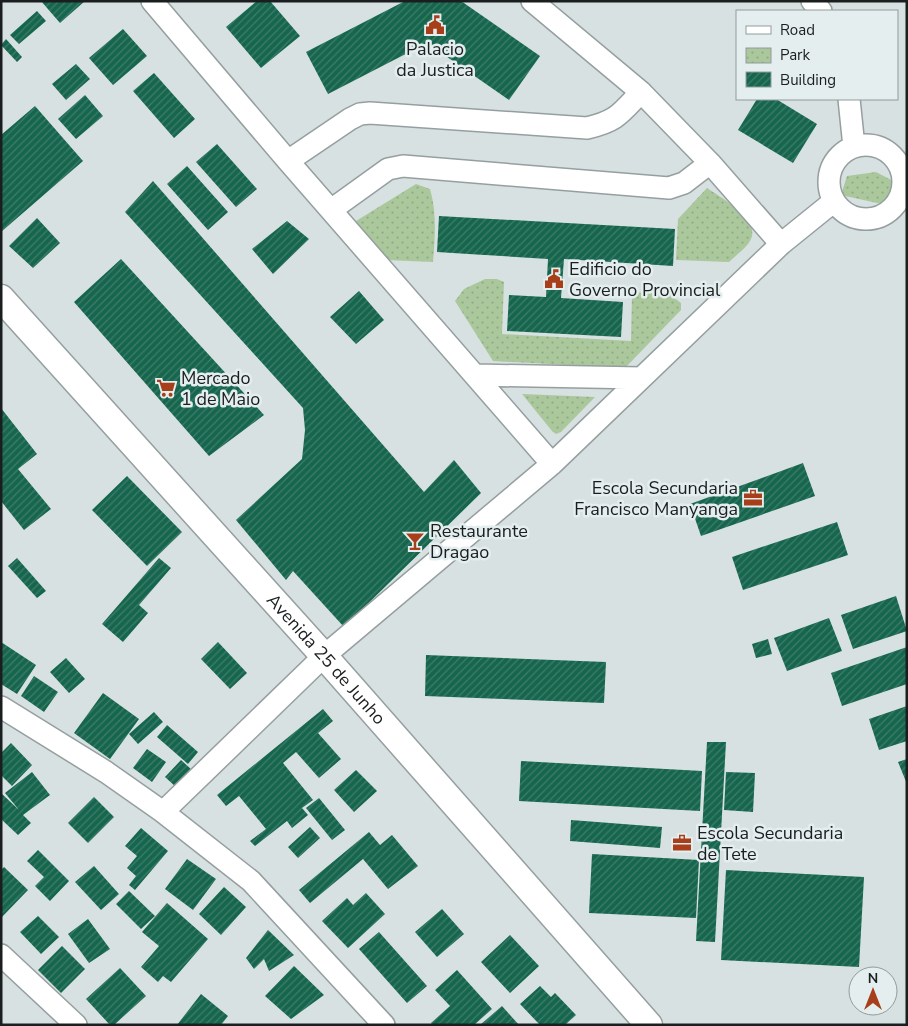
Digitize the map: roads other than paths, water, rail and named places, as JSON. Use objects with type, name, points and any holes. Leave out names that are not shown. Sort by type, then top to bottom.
[{"type":"street","points":[[152,1],[288,161],[552,464]]},
{"type":"street","points":[[532,1],[641,92],[710,163],[781,244]]},
{"type":"street","points":[[288,161],[350,118],[360,114],[370,113],[587,128],[617,118],[641,92]]},
{"type":"street","points":[[849,100],[854,146]]},
{"type":"street","points":[[869,145],[884,149],[895,158],[902,172],[904,186],[903,205],[885,215],[866,220],[847,216],[833,202],[828,186],[830,169],[839,155],[854,146],[869,145]]},
{"type":"street","points":[[331,210],[388,169],[403,166],[669,188],[684,183],[710,163]]},
{"type":"street","points":[[163,812],[324,656],[552,464],[781,244],[833,202]]},
{"type":"street","name":"Avenida 25 de Junho","points":[[1,298],[324,656],[649,1025]]},
{"type":"street","points":[[475,375],[641,378]]},
{"type":"street","points":[[1,707],[106,772],[163,812],[251,881],[384,1025]]},
{"type":"street","points":[[1,955],[76,1025]]},
{"type":"place","name":"Palacio da Justica","points":[[435,25]]},
{"type":"place","name":"Edificio do Governo Provincial","points":[[554,279]]},
{"type":"place","name":"Mercado 1 de Maio","points":[[166,388]]},
{"type":"place","name":"Escola Secundaria Francisco Manyanga","points":[[753,498]]},
{"type":"place","name":"Restaurante Dragao","points":[[415,541]]},
{"type":"place","name":"Escola Secundaria de Tete","points":[[682,843]]}]
